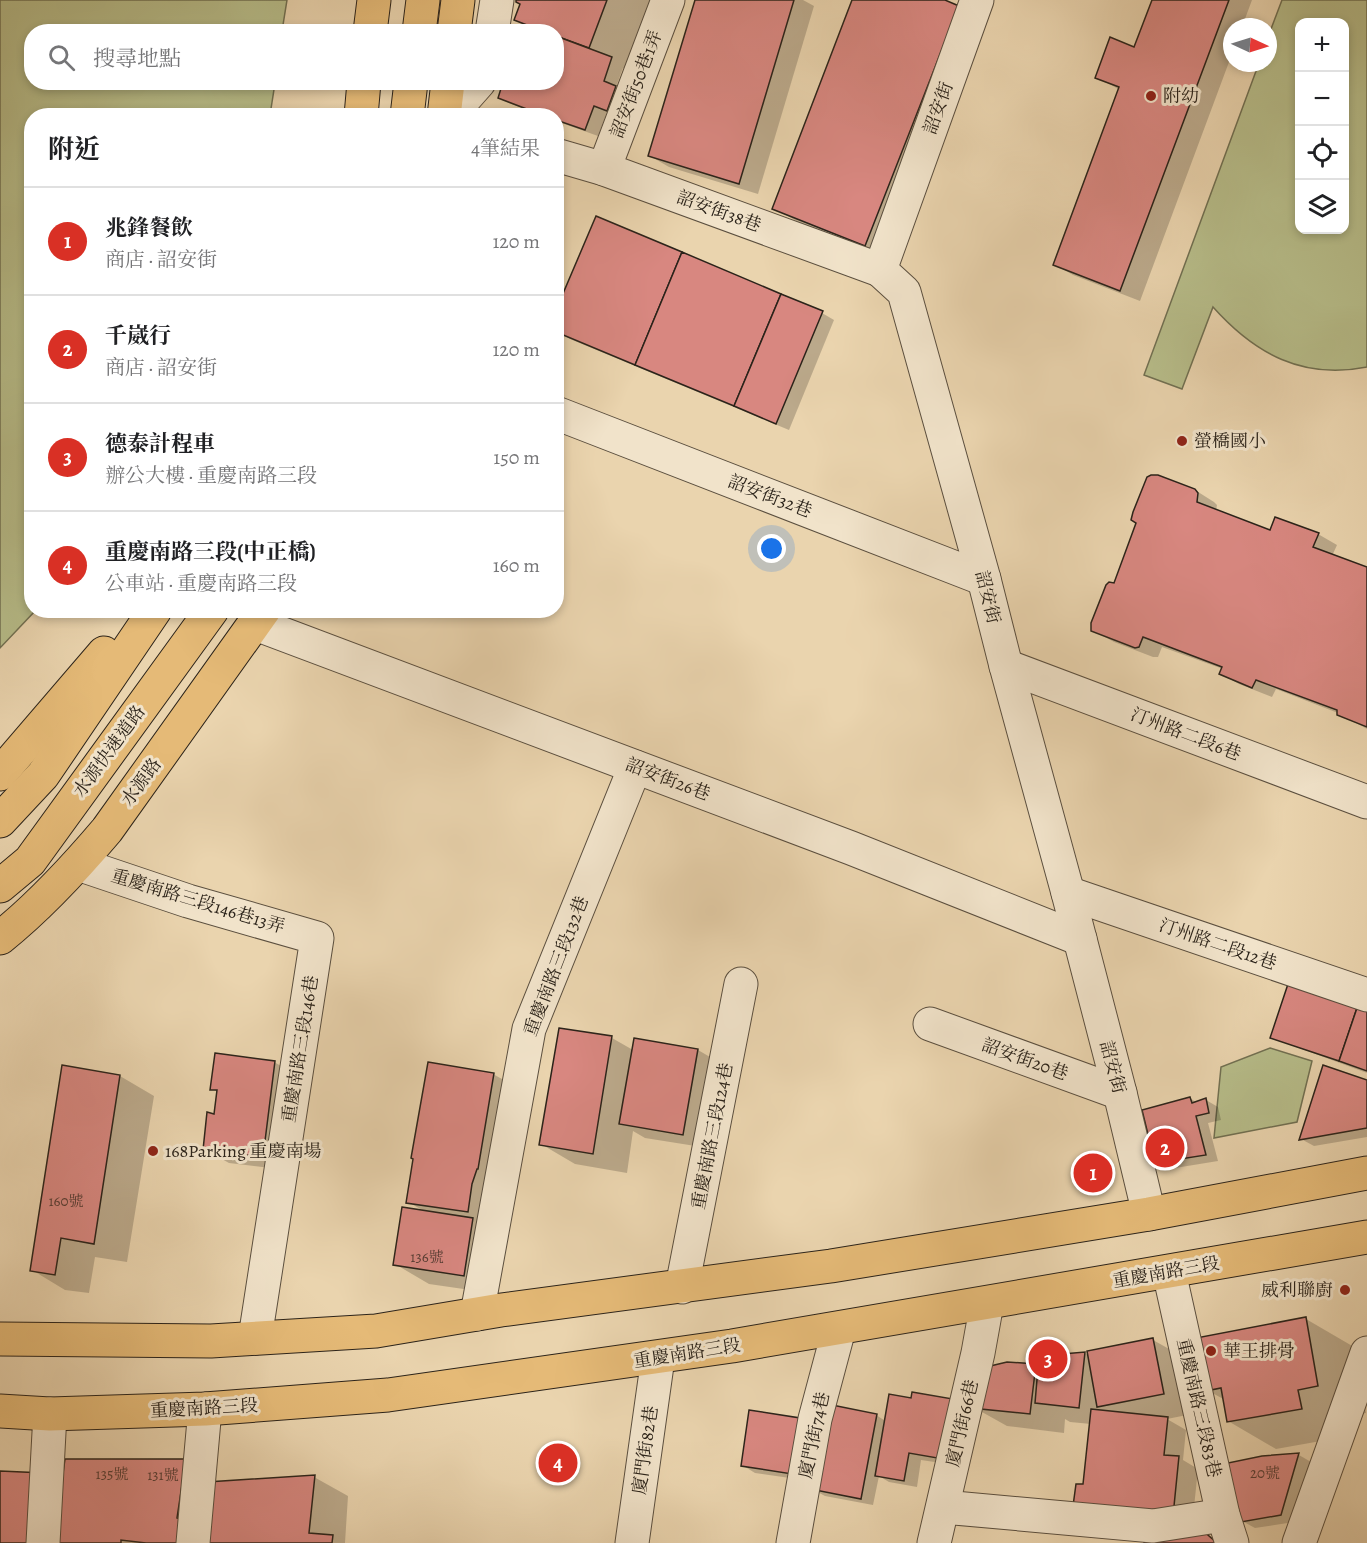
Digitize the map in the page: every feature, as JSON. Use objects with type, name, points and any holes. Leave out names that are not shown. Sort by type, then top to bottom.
[{"type":"main road","points":[[371,24],[374,0]]},
{"type":"main road","points":[[420,24],[423,0]]},
{"type":"main road","points":[[455,24],[458,0]]},
{"type":"main road","points":[[362,108],[363,90]]},
{"type":"main road","points":[[407,108],[410,90]]},
{"type":"main road","points":[[445,108],[447,90]]},
{"type":"main road","points":[[0,774],[134,618]]},
{"type":"main road","points":[[0,821],[43,775],[150,618]]},
{"type":"main road","name":"水源快速道路","points":[[0,886],[30,861],[206,618]]},
{"type":"main road","name":"水源路","points":[[0,938],[25,918],[78,864],[107,830],[259,618]]},
{"type":"main road","points":[[0,1339],[211,1341],[376,1331],[477,1314],[831,1266],[1149,1214],[1367,1173]]},
{"type":"main road","name":"重慶南路三段","points":[[0,1411],[50,1414],[205,1409],[388,1395],[658,1358],[839,1329],[1367,1237]]},
{"type":"street","points":[[493,24],[497,0]]},
{"type":"street","name":"詔安街50巷1弄","points":[[604,169],[668,0]]},
{"type":"street","name":"詔安街","points":[[977,0],[880,270],[904,292],[1068,893],[1149,1214]]},
{"type":"street","points":[[456,108],[472,90]]},
{"type":"street","name":"詔安街38巷","points":[[564,157],[604,169],[880,270]]},
{"type":"street","name":"詔安街32巷","points":[[564,416],[984,579]]},
{"type":"street","name":"詔安街26巷","points":[[262,618],[635,767],[851,848],[1080,939]]},
{"type":"street","name":"汀州路二段6巷","points":[[1006,666],[1367,802]]},
{"type":"street","name":"重慶南路三段132巷","points":[[477,1314],[529,1029],[635,767]]},
{"type":"street","name":"重慶南路三段146巷13弄","points":[[78,864],[188,901],[317,938]]},
{"type":"street","name":"汀州路二段12巷","points":[[1068,893],[1367,995]]},
{"type":"street","name":"重慶南路三段146巷","points":[[255,1338],[317,938]]},
{"type":"street","name":"重慶南路三段124巷","points":[[682,1287],[741,984]]},
{"type":"street","name":"詔安街20巷","points":[[930,1024],[1120,1093]]},
{"type":"street","name":"重慶南路三段83巷","points":[[1169,1272],[1227,1529]]},
{"type":"street","name":"廈門街66巷","points":[[934,1543],[978,1353],[987,1303]]},
{"type":"street","name":"廈門街74巷","points":[[793,1543],[815,1419],[839,1329]]},
{"type":"street","points":[[1299,1543],[1367,1353]]},
{"type":"street","name":"廈門街82巷","points":[[632,1543],[658,1358]]},
{"type":"street","points":[[193,1543],[205,1409]]},
{"type":"street","points":[[43,1543],[50,1414]]},
{"type":"street","points":[[943,1507],[1153,1526],[1227,1529]]},
{"type":"green space","points":[[0,0],[287,0],[283,24],[24,24],[24,90],[274,90],[271,108],[24,108],[24,618],[28,618],[0,648]]},
{"type":"green space","points":[[1282,0],[1367,0],[1367,367],[1322,370],[1282,360],[1246,338],[1213,307],[1182,389],[1144,375],[1256,72],[1277,72],[1277,18],[1275,18]]},
{"type":"green space","points":[[1270,1048],[1312,1061],[1297,1122],[1214,1138],[1221,1067]]},
{"type":"building","points":[[516,0],[607,0],[589,48],[564,39],[564,24],[524,24],[514,20],[520,4]]},
{"type":"building","points":[[695,0],[794,0],[739,184],[648,156]]},
{"type":"building","points":[[852,0],[945,0],[959,6],[865,246],[772,209]]},
{"type":"building","points":[[1152,0],[1229,0],[1120,291],[1053,265],[1119,87],[1095,78],[1110,37],[1134,47]]},
{"type":"building","points":[[564,39],[612,57],[604,81],[616,86],[607,111],[594,106],[585,130],[564,123],[564,108],[524,108],[498,98],[500,90],[564,90]]},
{"type":"building","points":[[596,216],[682,252],[635,365],[564,335],[564,291]]},
{"type":"building","points":[[682,252],[781,294],[734,406],[635,365]]},
{"type":"building","points":[[781,294],[823,311],[776,424],[734,406]]},
{"type":"building","points":[[1158,475],[1195,489],[1198,493],[1197,502],[1270,530],[1275,517],[1319,533],[1313,547],[1367,567],[1367,727],[1337,715],[1337,710],[1256,680],[1252,688],[1219,674],[1222,667],[1143,637],[1139,647],[1135,648],[1091,631],[1091,623],[1106,585],[1109,582],[1114,583],[1136,523],[1131,520],[1133,512],[1147,477]]},
{"type":"building","points":[[1289,981],[1358,1005],[1339,1061],[1270,1038]]},
{"type":"building","points":[[1358,1005],[1367,1008],[1367,1071],[1339,1061]]},
{"type":"building","points":[[559,1028],[612,1036],[593,1154],[539,1145]]},
{"type":"building","points":[[634,1038],[698,1049],[683,1135],[619,1124]]},
{"type":"building","points":[[215,1053],[275,1061],[263,1157],[203,1150],[207,1112],[214,1114],[217,1090],[210,1090]]},
{"type":"building","points":[[428,1062],[494,1073],[478,1169],[472,1184],[468,1212],[406,1203],[413,1159],[411,1158]]},
{"type":"building","points":[[62,1065],[120,1075],[94,1244],[61,1238],[55,1275],[30,1271]]},
{"type":"building","points":[[1323,1065],[1367,1080],[1367,1128],[1299,1140]]},
{"type":"building","points":[[1190,1097],[1192,1103],[1206,1098],[1209,1113],[1196,1116],[1206,1155],[1155,1163],[1142,1110]]},
{"type":"building","points":[[402,1207],[473,1218],[464,1276],[393,1265]]},
{"type":"building","points":[[1306,1317],[1318,1386],[1298,1390],[1302,1409],[1227,1422],[1221,1388],[1206,1391],[1196,1338]]},
{"type":"building","points":[[1153,1338],[1164,1394],[1097,1407],[1087,1351]]},
{"type":"building","points":[[1085,1352],[1079,1408],[1035,1403],[1039,1356]]},
{"type":"building","points":[[1007,1362],[1036,1364],[1030,1414],[971,1408],[982,1368]]},
{"type":"building","points":[[912,1392],[953,1399],[943,1459],[909,1453],[904,1481],[875,1476],[889,1394],[911,1398]]},
{"type":"building","points":[[827,1404],[877,1414],[861,1499],[810,1489]]},
{"type":"building","points":[[1091,1409],[1168,1417],[1164,1455],[1179,1456],[1174,1506],[1167,1517],[1073,1506],[1076,1484],[1083,1484]]},
{"type":"building","points":[[749,1410],[800,1418],[792,1474],[741,1466]]},
{"type":"building","points":[[1299,1453],[1281,1515],[1241,1522],[1223,1464],[1262,1456]]},
{"type":"building","points":[[65,1459],[186,1459],[177,1518],[180,1519],[177,1543],[121,1540],[121,1543],[53,1543]]},
{"type":"building","points":[[0,1471],[44,1473],[38,1543],[0,1543]]},
{"type":"building","points":[[315,1475],[309,1533],[333,1535],[332,1543],[203,1543],[207,1482]]},
{"type":"building","points":[[1200,1528],[1217,1543],[1144,1543],[1145,1538]]},
{"type":"place","name":"附幼","points":[[1151,96]]},
{"type":"place","name":"螢橋國小","points":[[1182,441]]},
{"type":"place","name":"千崴行","points":[[1165,1148]]},
{"type":"place","name":"168Parking 重慶南場","points":[[153,1151]]},
{"type":"place","name":"兆鋒餐飲","points":[[1093,1173]]},
{"type":"place","name":"威利聯廚","points":[[1345,1290]]},
{"type":"place","name":"華王排骨","points":[[1211,1351]]},
{"type":"place","name":"德泰計程車","points":[[1048,1359]]},
{"type":"place","name":"重慶南路三段(中正橋)","points":[[558,1463]]}]
